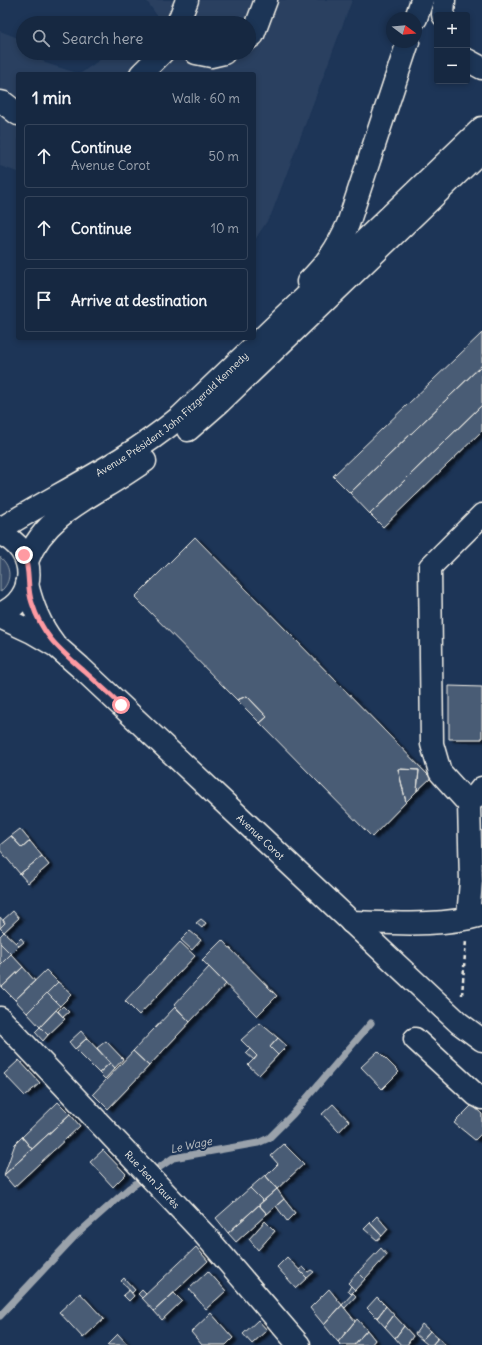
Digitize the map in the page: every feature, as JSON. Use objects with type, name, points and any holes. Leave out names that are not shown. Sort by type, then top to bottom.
[{"type":"street","points":[[181,16],[187,0]]},
{"type":"street","points":[[256,28],[266,0]]},
{"type":"street","points":[[418,12],[422,0]]},
{"type":"street","points":[[443,12],[444,0]]},
{"type":"street","points":[[256,332],[322,267],[337,247],[348,224],[406,48]]},
{"type":"street","points":[[142,72],[155,60]]},
{"type":"street","points":[[470,62],[482,68]]},
{"type":"street","points":[[0,102],[4,103],[16,112]]},
{"type":"street","name":"Avenue Président John Fitzgerald Kennedy","points":[[0,528],[128,455],[163,431],[180,417],[482,128]]},
{"type":"street","name":"Avenue Président John Fitzgerald Kennedy","points":[[27,562],[30,552],[42,533],[61,514],[155,455],[192,428],[482,150]]},
{"type":"street","points":[[180,417],[207,383],[248,340]]},
{"type":"street","points":[[351,922],[414,924],[475,917],[471,881],[476,796],[440,772],[432,744],[430,567],[482,515]]},
{"type":"street","name":"Avenue Président John Fitzgerald Kennedy","points":[[0,534],[7,537],[17,545],[27,562],[29,573],[28,584]]},
{"type":"street","points":[[0,614],[16,604],[23,595],[28,584]]},
{"type":"street","name":"Avenue Corot","points":[[28,584],[31,602],[35,611],[46,633],[56,646],[121,705],[462,1026],[482,1050]]},
{"type":"street","name":"Avenue Corot","points":[[0,617],[26,628],[56,646]]},
{"type":"street","name":"Rue Jean Jaurès","points":[[0,1018],[204,1234],[299,1345]]},
{"type":"street","name":"Avenue Corot","points":[[462,1026],[482,1040]]},
{"type":"street","points":[[415,1039],[476,1095],[482,1098]]},
{"type":"path","points":[[462,1026],[475,917]]},
{"type":"shaded area","points":[[146,0],[352,0],[271,215],[256,238],[256,72],[83,72],[99,60],[256,60],[256,16],[157,16]]},
{"type":"shaded area","points":[[0,31],[16,37],[16,60],[43,60],[45,63],[74,72],[16,72],[16,171],[0,166]]},
{"type":"shaded area","points":[[0,557],[7,565],[9,574],[7,584],[0,592]]},
{"type":"building","points":[[482,333],[482,365],[350,493],[333,476]]},
{"type":"building","points":[[482,365],[482,405],[370,514],[350,493]]},
{"type":"building","points":[[482,405],[482,431],[383,527],[370,514]]},
{"type":"building","points":[[195,537],[431,778],[417,791],[419,770],[398,769],[406,802],[372,837],[260,723],[267,717],[247,696],[237,700],[135,597]]},
{"type":"building","points":[[449,686],[482,687],[482,739],[449,739]]},
{"type":"building","points":[[247,696],[267,717],[260,723],[237,700]]},
{"type":"building","points":[[398,769],[419,770],[417,791],[406,802]]},
{"type":"building","points":[[20,829],[30,841],[22,848],[11,836]]},
{"type":"building","points":[[11,836],[22,848],[30,841],[42,856],[20,874],[0,850],[0,845]]},
{"type":"building","points":[[42,856],[49,865],[28,883],[20,874]]},
{"type":"building","points":[[13,911],[19,918],[4,932],[0,928],[5,923],[3,920]]},
{"type":"building","points":[[0,917],[5,923],[0,928]]},
{"type":"building","points":[[201,919],[206,923],[202,928],[196,923]]},
{"type":"building","points":[[190,931],[201,940],[192,950],[181,940]]},
{"type":"building","points":[[4,932],[19,946],[11,954],[0,943],[0,936]]},
{"type":"building","points":[[21,938],[24,942],[19,946],[16,943]]},
{"type":"building","points":[[222,940],[277,996],[257,1016],[202,960]]},
{"type":"building","points":[[180,942],[195,956],[139,1015],[125,1001]]},
{"type":"building","points":[[0,943],[11,954],[0,965]]},
{"type":"building","points":[[11,954],[23,967],[2,987],[0,984],[0,965]]},
{"type":"building","points":[[23,967],[35,981],[15,1000],[2,987]]},
{"type":"building","points":[[209,967],[226,984],[190,1022],[174,1005]]},
{"type":"building","points":[[46,970],[58,982],[27,1013],[15,1000]]},
{"type":"building","points":[[58,982],[72,994],[60,1006],[47,993]]},
{"type":"building","points":[[47,993],[60,1006],[40,1027],[27,1013]]},
{"type":"building","points":[[63,1006],[69,1012],[63,1017],[58,1011]]},
{"type":"building","points":[[175,1007],[190,1022],[149,1066],[133,1051]]},
{"type":"building","points":[[56,1010],[65,1019],[48,1035],[40,1027]]},
{"type":"building","points":[[260,1023],[278,1038],[270,1047],[278,1055],[259,1075],[248,1065],[257,1056],[241,1040]]},
{"type":"building","points":[[40,1027],[48,1035],[43,1041],[35,1032]]},
{"type":"building","points":[[81,1031],[87,1038],[75,1049],[69,1042]]},
{"type":"building","points":[[87,1038],[110,1063],[99,1073],[75,1049]]},
{"type":"building","points":[[278,1038],[287,1046],[278,1055],[270,1047]]},
{"type":"building","points":[[106,1041],[123,1059],[115,1068],[97,1048]]},
{"type":"building","points":[[250,1049],[257,1056],[254,1060],[246,1053]]},
{"type":"building","points":[[133,1051],[149,1066],[108,1109],[93,1094]]},
{"type":"building","points":[[378,1051],[399,1072],[382,1089],[361,1067]]},
{"type":"building","points":[[19,1060],[40,1083],[25,1096],[4,1074]]},
{"type":"building","points":[[110,1063],[115,1068],[105,1079],[99,1073]]},
{"type":"building","points":[[58,1102],[70,1114],[32,1149],[22,1137]]},
{"type":"building","points":[[333,1104],[349,1121],[339,1132],[322,1114]]},
{"type":"building","points":[[472,1105],[482,1114],[482,1133],[475,1140],[454,1123]]},
{"type":"building","points":[[70,1114],[80,1126],[14,1187],[4,1175]]},
{"type":"building","points":[[22,1137],[32,1149],[4,1175],[15,1144]]},
{"type":"building","points":[[284,1144],[304,1164],[277,1189],[266,1176],[278,1164],[271,1156]]},
{"type":"building","points":[[103,1150],[126,1174],[113,1187],[90,1162]]},
{"type":"building","points":[[265,1175],[277,1189],[263,1201],[250,1188]]},
{"type":"building","points":[[250,1188],[263,1201],[228,1233],[216,1218]]},
{"type":"building","points":[[277,1189],[284,1199],[267,1214],[259,1205]]},
{"type":"building","points":[[284,1199],[295,1213],[287,1221],[276,1206]]},
{"type":"building","points":[[259,1205],[267,1214],[236,1242],[228,1233]]},
{"type":"building","points":[[377,1216],[388,1229],[382,1236],[370,1223]]},
{"type":"building","points":[[265,1221],[275,1231],[258,1250],[249,1239]]},
{"type":"building","points":[[370,1223],[382,1236],[377,1240],[364,1229]]},
{"type":"building","points":[[196,1247],[208,1261],[154,1311],[142,1298]]},
{"type":"building","points":[[381,1248],[387,1255],[365,1279],[358,1272]]},
{"type":"building","points":[[287,1257],[307,1278],[296,1288],[277,1267]]},
{"type":"building","points":[[303,1267],[308,1272],[311,1270],[314,1272],[307,1278],[299,1270]]},
{"type":"building","points":[[208,1271],[226,1291],[206,1309],[189,1289]]},
{"type":"building","points":[[358,1272],[365,1279],[355,1290],[348,1283]]},
{"type":"building","points":[[124,1278],[135,1290],[132,1293],[121,1281]]},
{"type":"building","points":[[351,1286],[355,1290],[351,1294],[348,1291]]},
{"type":"building","points":[[329,1289],[342,1305],[324,1325],[310,1308]]},
{"type":"building","points":[[129,1290],[134,1296],[129,1301],[123,1295]]},
{"type":"building","points":[[142,1290],[146,1294],[142,1298],[138,1294]]},
{"type":"building","points":[[80,1293],[104,1319],[83,1338],[59,1312]]},
{"type":"building","points":[[174,1293],[182,1301],[162,1320],[154,1311]]},
{"type":"building","points":[[353,1293],[356,1296],[345,1308],[342,1305]]},
{"type":"building","points":[[377,1297],[386,1306],[377,1318],[367,1308]]},
{"type":"building","points":[[342,1305],[355,1321],[338,1342],[324,1325]]},
{"type":"building","points":[[386,1306],[394,1315],[385,1327],[377,1318]]},
{"type":"building","points":[[211,1313],[233,1338],[226,1345],[202,1345],[191,1332]]},
{"type":"building","points":[[394,1315],[404,1326],[395,1338],[385,1327]]},
{"type":"building","points":[[357,1319],[367,1330],[354,1345],[341,1345],[338,1342]]},
{"type":"building","points":[[258,1320],[267,1330],[252,1344],[243,1334]]},
{"type":"building","points":[[422,1324],[430,1331],[422,1340],[415,1334]]},
{"type":"building","points":[[404,1326],[413,1336],[407,1345],[401,1345],[395,1338]]},
{"type":"building","points":[[367,1330],[375,1340],[371,1345],[354,1345]]},
{"type":"building","points":[[430,1331],[438,1338],[432,1345],[428,1345],[422,1340]]},
{"type":"building","points":[[118,1334],[128,1345],[107,1345]]},
{"type":"building","points":[[438,1338],[446,1345],[432,1345]]},
{"type":"waterway","name":"Le Wage","points":[[0,1316],[75,1236],[128,1189],[173,1158],[258,1143],[269,1138],[293,1114],[371,1023]]},
{"type":"route","points":[[24,555],[29,573],[28,584],[31,602],[46,633],[56,646],[121,705]]}]
